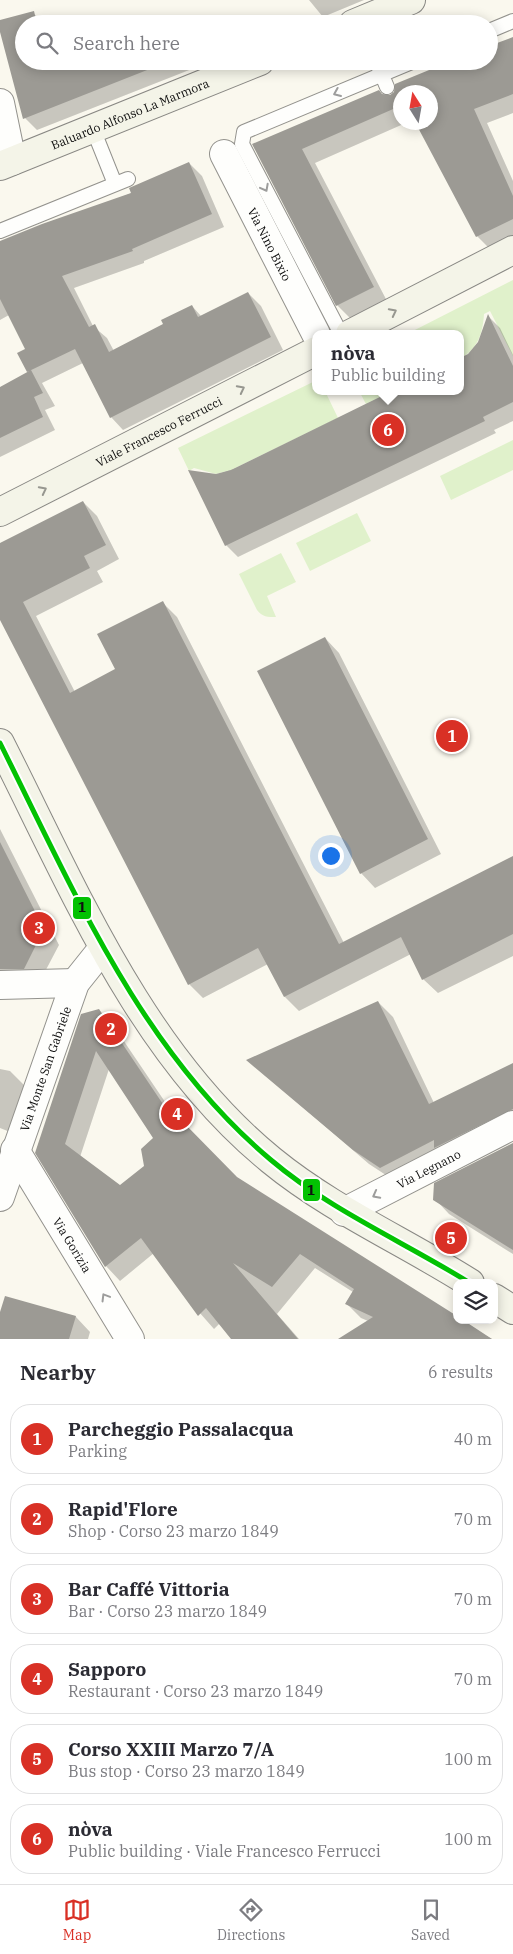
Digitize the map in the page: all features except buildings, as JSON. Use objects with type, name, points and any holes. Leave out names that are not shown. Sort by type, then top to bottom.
[{"type":"street","points":[[375,15],[411,0]]},
{"type":"street","name":"Baluardo Alfonso La Marmora","points":[[6,164],[238,70]]},
{"type":"street","points":[[0,103],[6,164]]},
{"type":"street","name":"Via Nino Bixio","points":[[224,154],[314,330]]},
{"type":"street","points":[[358,330],[513,250]]},
{"type":"street","name":"Viale Francesco Ferrucci","points":[[0,512],[312,353]]},
{"type":"street","points":[[0,743],[103,948],[159,1036],[212,1106],[271,1160],[344,1212],[418,1250],[464,1279]]},
{"type":"street","name":"Via Monte San Gabriele","points":[[0,1197],[75,983],[103,948]]},
{"type":"street","points":[[0,985],[75,983]]},
{"type":"street","name":"Via Legnano","points":[[344,1212],[513,1125]]},
{"type":"street","name":"Via Gorizia","points":[[15,1150],[130,1339]]},
{"type":"street","points":[[498,1301],[513,1310]]},
{"type":"lane","points":[[498,27],[513,21]]},
{"type":"lane","points":[[380,70],[384,81]]},
{"type":"lane","points":[[339,330],[242,144],[242,138],[244,132],[384,81],[400,70]]},
{"type":"lane","points":[[0,231],[122,181],[93,129]]},
{"type":"green space","points":[[513,280],[513,356],[490,311],[484,314],[481,333],[475,345],[464,356],[464,330],[415,330]]},
{"type":"green space","points":[[312,382],[312,395],[327,395],[338,418],[231,470],[216,474],[194,468],[189,471],[178,448]]},
{"type":"green space","points":[[361,395],[384,395],[366,404]]},
{"type":"green space","points":[[513,440],[513,470],[451,500],[440,476]]},
{"type":"green space","points":[[357,513],[371,541],[310,571],[296,543]]},
{"type":"green space","points":[[281,553],[296,582],[267,596],[276,617],[265,616],[257,610],[239,574]]},
{"type":"transit line","name":"1","points":[[0,743],[55,855],[114,966],[184,1070],[225,1117],[271,1160],[294,1178],[342,1210],[463,1279]]},
{"type":"place","name":"nòva","points":[[388,430]]},
{"type":"place","name":"Parcheggio Passalacqua","points":[[452,736]]},
{"type":"place","name":"Bar Caffé Vittoria","points":[[39,928]]},
{"type":"place","name":"Rapid'Flore","points":[[111,1029]]},
{"type":"place","name":"Sapporo","points":[[177,1114]]},
{"type":"place","name":"Corso XXIII Marzo 7/A","points":[[451,1238]]}]
